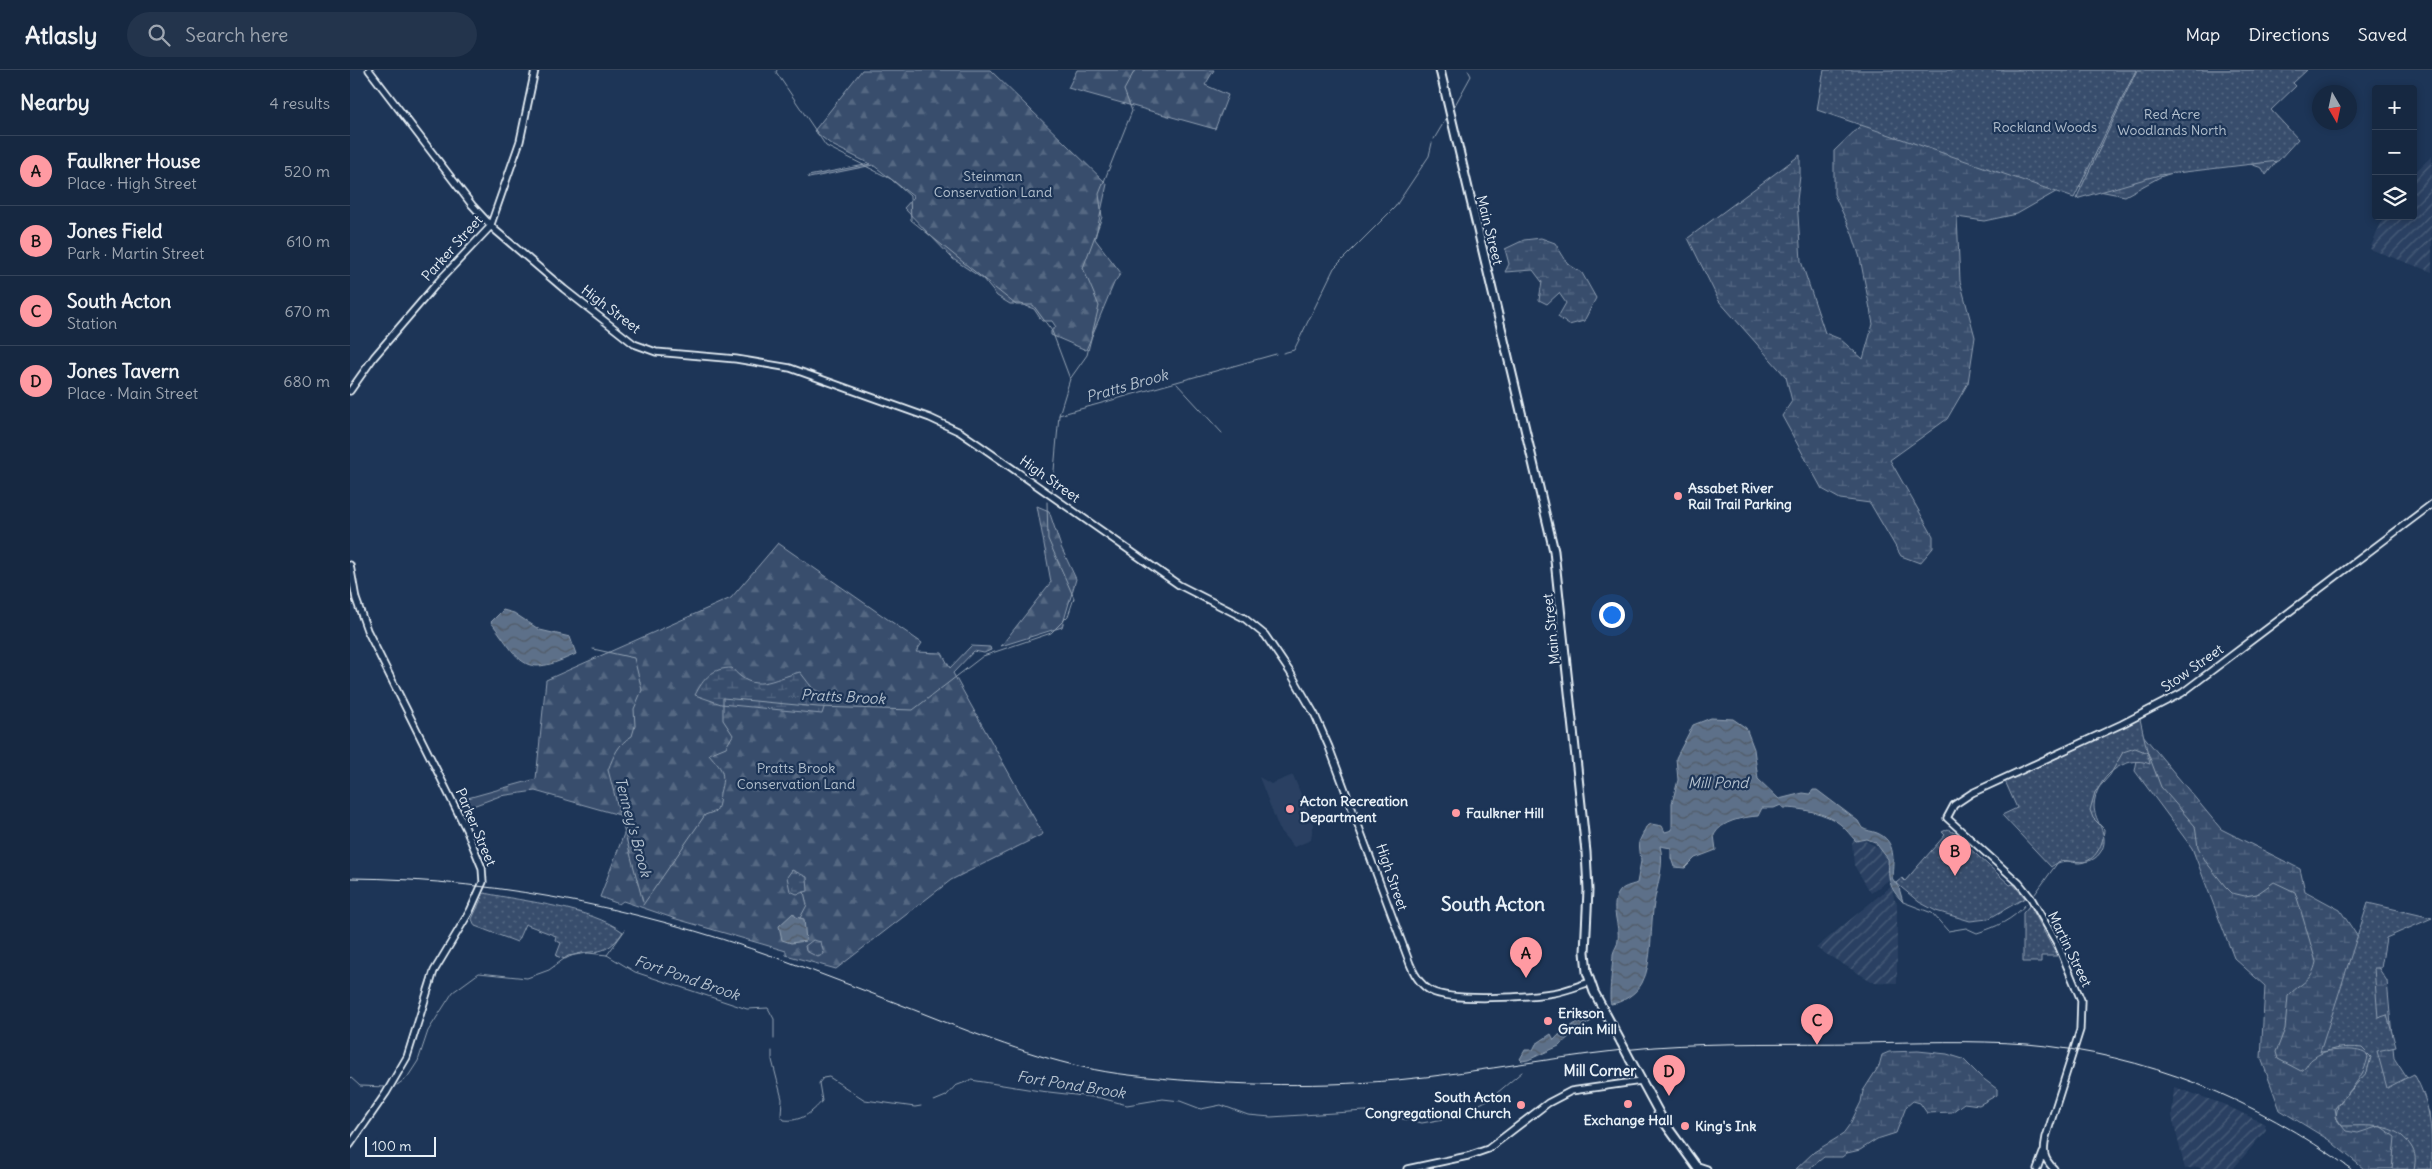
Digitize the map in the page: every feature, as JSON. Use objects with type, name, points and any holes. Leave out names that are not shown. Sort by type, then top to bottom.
[{"type":"main road","name":"Main Street","points":[[1440,70],[1556,565],[1586,852],[1588,894],[1585,952],[1590,982],[1664,1122],[1696,1167]]},
{"type":"street","name":"High Street","points":[[369,70],[470,204],[491,226],[564,290],[634,344],[656,352],[736,359],[790,368],[828,380],[947,425],[979,445],[1180,585],[1244,618],[1264,635],[1290,672],[1315,715],[1361,829],[1410,964],[1422,984],[1431,991],[1452,996],[1502,996],[1552,993],[1590,982]]},
{"type":"street","name":"Parker Street","points":[[350,391],[374,357],[435,286],[491,226],[520,141],[535,70]]},
{"type":"street","name":"Stow Street","points":[[1947,818],[1956,803],[1975,791],[2122,724],[2182,693],[2432,504]]},
{"type":"street","name":"Parker Street","points":[[350,565],[356,599],[367,630],[466,829],[483,874],[478,895],[434,971],[407,1057],[386,1093],[350,1145]]},
{"type":"street","name":"Martin Street","points":[[1947,818],[2012,877],[2031,898],[2058,945],[2081,1000],[2080,1030],[2037,1169]]},
{"type":"street","points":[[1407,1169],[1485,1150],[1503,1140],[1548,1103],[1575,1090],[1641,1081]]},
{"type":"street","points":[[2043,1153],[2054,1169]]},
{"type":"street","points":[[1696,1167],[1707,1169]]},
{"type":"shaded area","points":[[2432,156],[2432,272],[2370,249],[2382,220],[2417,220],[2417,170]]},
{"type":"shaded area","points":[[1293,775],[1313,824],[1311,840],[1294,847],[1280,831],[1259,777],[1271,784]]},
{"type":"shaded area","points":[[1856,836],[1883,850],[1888,863],[1890,879],[1871,893],[1854,865],[1852,843]]},
{"type":"shaded area","points":[[1892,885],[1894,899],[1897,903],[1897,983],[1873,982],[1816,948]]},
{"type":"shaded area","points":[[2174,1087],[2223,1104],[2265,1124],[2266,1130],[2233,1169],[2201,1169],[2198,1167],[2185,1169],[2172,1116]]},
{"type":"green space","name":"Steinman Conservation Land","points":[[862,70],[990,70],[1107,184],[1095,239],[1121,273],[1114,283],[1086,350],[1051,335],[1051,331],[1056,327],[1052,321],[1042,321],[1034,309],[1021,304],[1010,304],[997,296],[983,279],[953,259],[904,208],[914,197],[873,165],[809,178],[808,176],[870,164],[832,145],[814,131]]},
{"type":"green space","points":[[1077,70],[1214,70],[1205,85],[1228,95],[1215,129],[1068,88]]},
{"type":"green space","name":"Rockland Woods","points":[[1824,70],[2136,70],[2074,198],[1817,110]]},
{"type":"green space","points":[[1947,70],[2282,70],[2261,93],[2289,145],[2266,175],[2262,168],[2223,155],[2160,177],[2125,196],[2068,185],[2017,214],[1984,221],[1957,217],[1960,281],[1975,337],[1968,383],[1947,419],[1890,460],[1933,536],[1933,548],[1920,563],[1901,556],[1870,503],[1840,499],[1822,489],[1782,416],[1792,401],[1786,377],[1719,301],[1688,238],[1800,155],[1797,200],[1801,261],[1825,333],[1840,339],[1863,359],[1873,324],[1860,258],[1852,233],[1834,194],[1834,151],[1862,124]]},
{"type":"green space","name":"Red Acre Woodlands North","points":[[2137,70],[2307,70],[2293,83],[2296,86],[2271,110],[2298,139],[2278,161],[2159,175],[2076,199]]},
{"type":"green space","points":[[1541,238],[1555,243],[1568,264],[1582,273],[1596,298],[1584,321],[1569,325],[1558,317],[1566,303],[1559,293],[1547,304],[1539,300],[1542,282],[1533,270],[1505,272],[1509,264],[1505,249],[1524,240]]},
{"type":"green space","points":[[1037,506],[1049,511],[1061,547],[1076,579],[1062,627],[1001,646],[1051,582]]},
{"type":"green space","name":"Pratts Brook Conservation Land","points":[[778,543],[922,643],[916,652],[942,653],[950,668],[971,646],[990,647],[991,650],[984,653],[974,651],[953,673],[1043,834],[951,880],[836,969],[786,955],[786,951],[673,918],[623,901],[619,904],[600,897],[630,818],[535,791],[500,796],[462,810],[457,801],[536,779],[546,680],[731,598]]},
{"type":"green space","points":[[725,668],[732,668],[748,681],[756,683],[772,681],[800,672],[813,689],[828,695],[822,714],[721,704],[695,695],[709,675]]},
{"type":"green space","points":[[2140,719],[2150,764],[2130,762],[2121,765],[2105,778],[2100,786],[2094,806],[2104,841],[2100,853],[2089,861],[2064,861],[2051,867],[2002,815],[2017,808],[2005,781]]},
{"type":"green space","points":[[2142,734],[2221,829],[2300,869],[2305,891],[2340,910],[2387,981],[2394,1058],[2429,1112],[2432,1169],[2364,1169],[2329,1140],[2280,1110],[2261,1058],[2265,986],[2234,958],[2192,848],[2135,771]]},
{"type":"green space","points":[[1948,829],[1956,834],[2010,885],[2013,884],[2025,898],[1988,919],[1970,921],[1936,911],[1919,902],[1896,883],[1902,878],[1905,881],[1945,835],[1942,832]]},
{"type":"green space","points":[[792,870],[807,877],[808,891],[797,894],[790,891],[787,877]]},
{"type":"green space","points":[[484,893],[575,911],[609,924],[623,932],[609,947],[565,959],[556,956],[561,943],[555,940],[556,936],[525,924],[517,942],[475,926],[472,919]]},
{"type":"green space","points":[[2368,903],[2432,918],[2386,938],[2381,968],[2374,968],[2378,1018],[2387,1015],[2396,1047],[2377,1051],[2387,1088],[2414,1074],[2428,1108],[2432,1143],[2432,1169],[2392,1169],[2395,1137],[2380,1126],[2358,1133],[2346,1131],[2337,1120],[2335,1108],[2360,1077],[2368,1056],[2359,1051],[2352,1050],[2320,1052]]},
{"type":"green space","points":[[2030,905],[2057,956],[2041,956],[2041,962],[2023,962],[2023,913]]},
{"type":"green space","points":[[813,940],[821,942],[824,954],[818,957],[806,951],[805,946]]},
{"type":"green space","points":[[1918,1051],[1947,1054],[1963,1059],[1981,1077],[1997,1089],[1997,1095],[1979,1105],[1964,1103],[1952,1112],[1927,1113],[1920,1103],[1913,1101],[1906,1107],[1896,1133],[1877,1139],[1860,1150],[1847,1153],[1842,1157],[1824,1157],[1809,1169],[1796,1169],[1814,1152],[1842,1135],[1861,1102],[1863,1091],[1879,1066],[1882,1055],[1889,1052]]},
{"type":"water","points":[[503,610],[514,613],[540,630],[570,637],[576,654],[544,665],[534,666],[525,663],[517,657],[491,622]]},
{"type":"water","name":"Mill Pond","points":[[1711,718],[1733,719],[1746,728],[1754,749],[1758,779],[1779,799],[1803,793],[1810,794],[1813,790],[1817,790],[1858,821],[1862,828],[1877,833],[1888,841],[1893,859],[1892,878],[1899,888],[1903,902],[1894,892],[1890,883],[1888,859],[1875,842],[1867,839],[1856,841],[1835,820],[1821,814],[1783,808],[1781,805],[1774,808],[1762,808],[1758,816],[1746,817],[1722,826],[1714,835],[1716,850],[1695,858],[1685,868],[1674,867],[1671,858],[1671,848],[1660,846],[1662,860],[1654,903],[1650,955],[1646,975],[1640,987],[1633,994],[1620,1002],[1611,1004],[1610,988],[1613,954],[1618,940],[1615,905],[1618,894],[1622,889],[1637,883],[1641,861],[1639,842],[1646,827],[1651,824],[1662,826],[1665,832],[1672,830],[1672,803],[1678,780],[1676,758],[1693,725]]},
{"type":"water","points":[[793,913],[796,917],[804,919],[806,941],[791,943],[782,940],[779,926]]},
{"type":"water","points":[[1590,1011],[1593,1020],[1574,1032],[1559,1046],[1528,1060],[1522,1061],[1520,1059],[1525,1050],[1533,1050],[1536,1044],[1551,1034],[1554,1040]]},
{"type":"waterway","points":[[777,70],[776,72],[826,146],[891,179],[910,196],[911,220],[1016,305],[1033,305],[1052,331],[1070,379],[1059,415]]},
{"type":"waterway","points":[[1070,379],[1087,355],[1099,306],[1083,268],[1102,217],[1099,194],[1132,111],[1124,90],[1135,70]]},
{"type":"waterway","name":"Pratts Brook","points":[[1454,107],[1471,76],[1468,70]]},
{"type":"waterway","name":"Pratts Brook","points":[[1434,139],[1447,117]]},
{"type":"waterway","name":"Pratts Brook","points":[[1283,353],[1294,350],[1334,268],[1395,207],[1429,156],[1432,143]]},
{"type":"waterway","name":"Pratts Brook","points":[[1052,493],[1059,415],[1276,354]]},
{"type":"waterway","points":[[1177,384],[1222,433]]},
{"type":"waterway","name":"Pratts Brook","points":[[643,905],[705,815],[716,811],[718,806],[723,775],[709,754],[726,747],[733,735],[723,720],[723,698],[818,707],[913,710],[983,656],[1051,633],[1068,616],[1074,598],[1048,539],[1047,502]]},
{"type":"waterway","name":"Tenney's Brook","points":[[593,649],[634,658],[642,690],[634,709],[635,726],[632,736],[620,746],[608,770],[643,902]]},
{"type":"waterway","name":"Fort Pond Brook","points":[[2035,894],[2058,862],[2085,862],[2098,851],[2101,846],[2104,829],[2093,818],[2090,810],[2095,792],[2110,775],[2123,752],[2135,748],[2148,753],[2161,787],[2195,826],[2198,847],[2206,862],[2232,893],[2245,896],[2257,894],[2274,882],[2295,892],[2316,962],[2309,978],[2288,996],[2285,1029],[2276,1052],[2278,1059],[2301,1071],[2312,1059],[2323,1052],[2349,1047],[2362,1048],[2371,1057],[2367,1072],[2338,1105],[2336,1117],[2342,1126],[2381,1127],[2389,1129],[2405,1138],[2413,1149],[2415,1157],[2414,1169]]},
{"type":"waterway","points":[[800,918],[807,905],[804,892]]},
{"type":"waterway","name":"Fort Pond Brook","points":[[1903,902],[1932,913],[1948,931],[1966,928],[1977,933],[2004,922],[2026,904]]},
{"type":"waterway","name":"Pratts Brook","points":[[607,955],[625,930]]},
{"type":"waterway","name":"Fort Pond Brook","points":[[397,1085],[407,1078],[418,1061],[428,1031],[453,992],[479,973],[527,978],[549,970],[568,956],[588,953],[607,955],[635,972],[747,1009],[768,1008],[774,1019],[774,1039]]},
{"type":"waterway","name":"Fort Pond Brook","points":[[772,1051],[772,1060],[782,1099],[781,1116],[784,1120],[795,1120],[805,1116],[814,1109],[822,1101],[819,1083],[823,1078],[829,1077],[865,1100],[915,1107],[921,1106]]},
{"type":"waterway","name":"Fort Pond Brook","points":[[934,1101],[946,1096],[955,1086],[971,1080],[1101,1098],[1127,1105],[1163,1099],[1180,1101],[1201,1109],[1221,1105],[1248,1115],[1271,1117],[1365,1111],[1422,1123],[1444,1119],[1469,1110],[1491,1098],[1522,1072]]},
{"type":"waterway","name":"Fort Pond Brook","points":[[350,1077],[360,1086],[386,1087]]},
{"type":"railway","points":[[350,878],[408,880],[524,892],[638,916],[750,948],[1015,1048],[1060,1062],[1106,1072],[1229,1083],[1330,1084],[1429,1077],[1590,1054],[1680,1045],[1944,1042],[2027,1044],[2071,1049],[2114,1058],[2156,1069],[2198,1084],[2238,1101],[2277,1121],[2351,1169]]},
{"type":"place","name":"Assabet River Rail Trail Parking","points":[[1678,496]]},
{"type":"place","name":"Acton Recreation Department","points":[[1290,809]]},
{"type":"place","name":"Faulkner Hill","points":[[1456,813]]},
{"type":"place","name":"Jones Field","points":[[1955,876]]},
{"type":"place","name":"Faulkner House","points":[[1526,978]]},
{"type":"place","name":"Erikson Grain Mill","points":[[1548,1021]]},
{"type":"place","name":"South Acton","points":[[1817,1045]]},
{"type":"place","name":"Jones Tavern","points":[[1669,1096]]},
{"type":"place","name":"Exchange Hall","points":[[1628,1104]]},
{"type":"place","name":"South Acton Congregational Church","points":[[1521,1105]]},
{"type":"place","name":"King's Ink","points":[[1685,1126]]},
{"type":"district","name":"South Acton","points":[[1493,904]]},
{"type":"district","name":"Mill Corner","points":[[1600,1071]]}]
